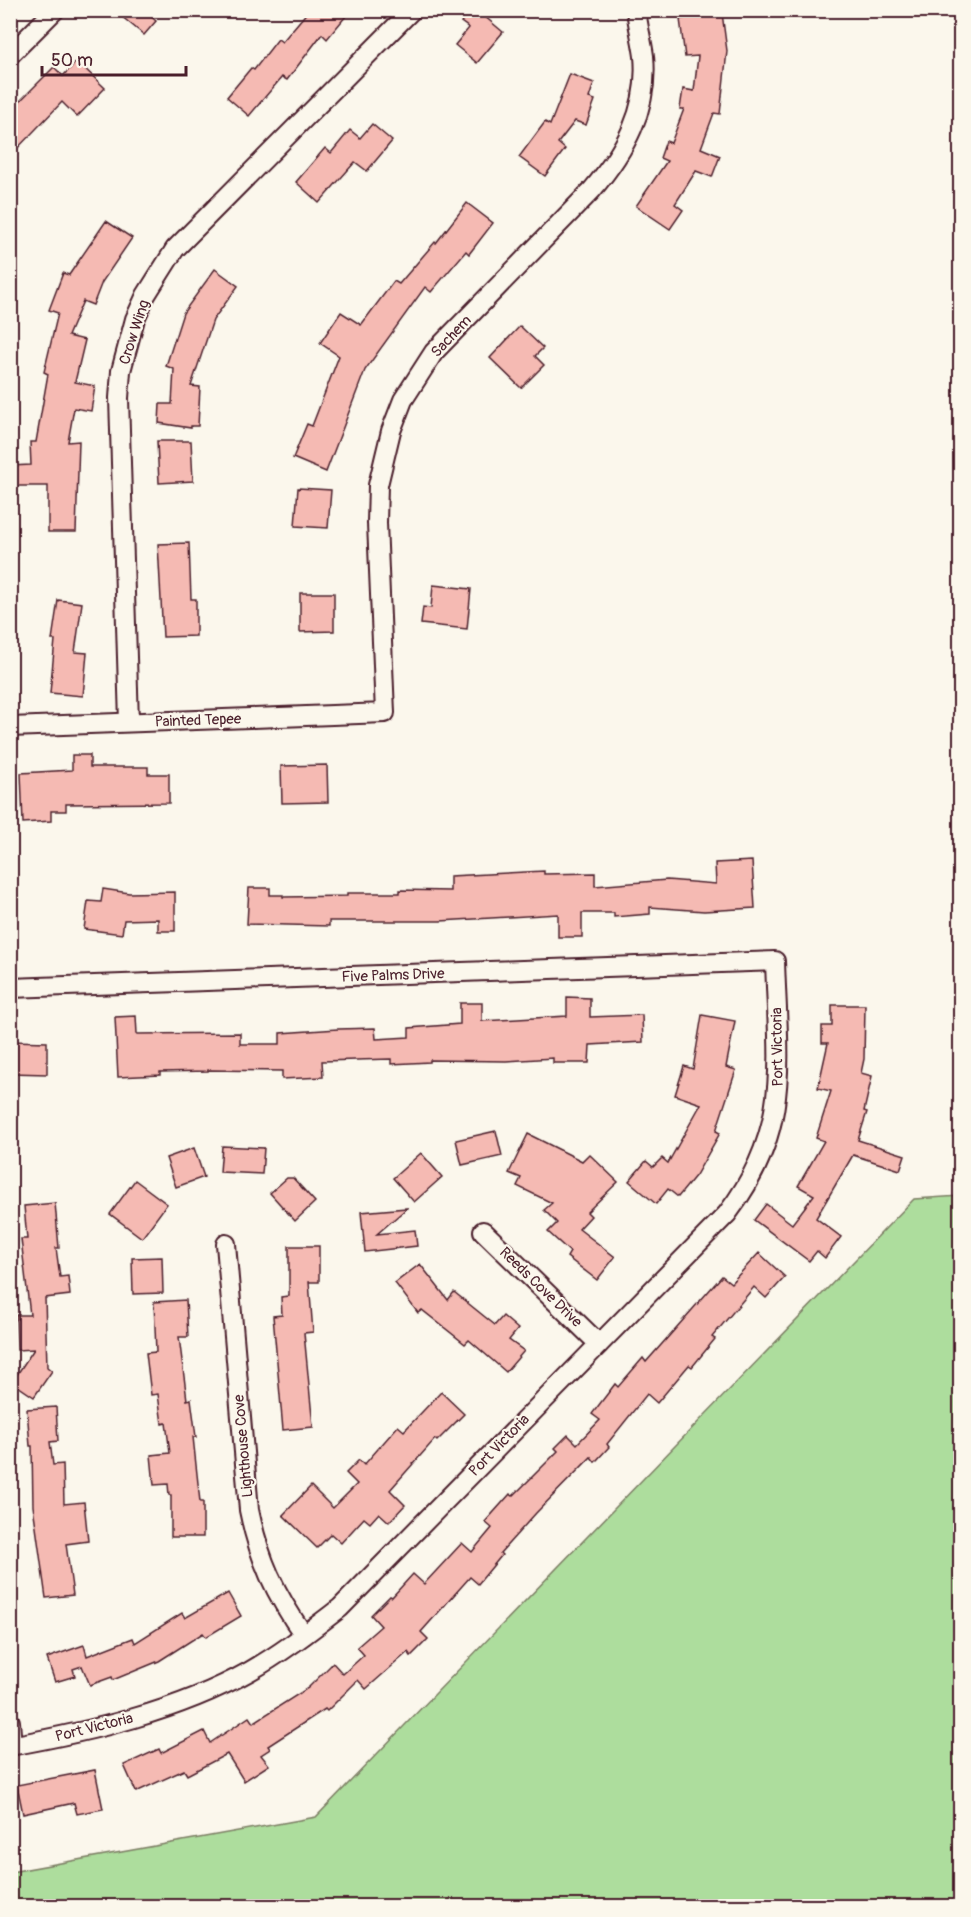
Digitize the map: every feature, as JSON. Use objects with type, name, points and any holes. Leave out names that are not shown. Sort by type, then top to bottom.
[{"type":"street","points":[[10,55],[55,10]]},
{"type":"street","name":"Crow Wing","points":[[129,722],[118,398],[121,371],[135,319],[146,294],[181,243],[412,10]]},
{"type":"street","name":"Sachem","points":[[385,713],[377,513],[378,485],[391,431],[403,400],[434,352],[592,190],[613,166],[629,140],[642,95],[644,58],[636,10]]},
{"type":"street","name":"Painted Tepee","points":[[10,727],[385,713]]},
{"type":"street","name":"Five Palms Drive","points":[[10,988],[775,961]]},
{"type":"street","name":"Port Victoria","points":[[11,1746],[78,1734],[198,1696],[250,1671],[304,1635],[340,1608],[727,1214],[741,1196],[762,1157],[770,1136],[778,1092],[775,961]]},
{"type":"street","name":"Reeds Cove Drive","points":[[483,1231],[599,1344]]},
{"type":"street","name":"Lighthouse Cove","points":[[226,1244],[249,1510],[259,1553],[272,1586],[304,1635]]},
{"type":"street","points":[[10,1722],[11,1746]]},
{"type":"green space","points":[[960,1196],[960,1906],[11,1906],[11,1872],[316,1817],[914,1199]]},
{"type":"building","points":[[114,10],[144,10],[156,21],[144,35]]},
{"type":"building","points":[[309,10],[351,10],[327,39],[322,34],[287,80],[282,77],[249,116],[227,97],[251,68],[254,70],[278,39],[282,42]]},
{"type":"building","points":[[470,10],[477,10],[503,32],[477,63],[455,45],[469,28],[461,22]]},
{"type":"building","points":[[722,13],[727,51],[720,114],[714,113],[701,148],[720,156],[712,177],[696,171],[675,204],[683,210],[670,229],[636,206],[667,161],[660,158],[666,141],[671,143],[684,109],[680,109],[683,89],[694,91],[698,56],[685,57],[680,19]]},
{"type":"building","points":[[77,61],[105,88],[77,117],[62,102],[10,156],[10,111],[54,67],[63,76]]},
{"type":"building","points":[[570,74],[594,83],[589,98],[595,100],[586,125],[575,121],[558,143],[565,149],[545,176],[519,157],[545,122],[550,125]]},
{"type":"building","points":[[372,124],[392,141],[367,171],[355,162],[319,203],[296,182],[325,148],[331,153],[350,130],[360,138]]},
{"type":"building","points":[[467,203],[493,223],[469,254],[466,251],[431,292],[425,287],[365,370],[326,472],[293,458],[307,424],[312,426],[339,356],[320,343],[341,312],[361,325],[394,281],[399,284],[436,243]]},
{"type":"building","points":[[106,221],[132,238],[102,282],[93,305],[83,301],[68,336],[85,340],[75,382],[95,386],[91,411],[74,408],[68,442],[79,441],[76,532],[48,532],[48,486],[10,486],[10,466],[31,465],[30,442],[36,442],[48,374],[44,372],[58,313],[49,310],[63,273],[69,275]]},
{"type":"building","points":[[215,269],[238,286],[213,320],[191,386],[200,387],[198,426],[191,426],[191,428],[159,423],[160,404],[172,404],[174,369],[166,366],[183,313]]},
{"type":"building","points":[[520,326],[543,348],[535,356],[544,365],[521,388],[490,358]]},
{"type":"building","points":[[157,441],[191,441],[193,481],[159,483]]},
{"type":"building","points":[[298,488],[331,490],[328,528],[295,526]]},
{"type":"building","points":[[189,543],[191,599],[196,599],[196,636],[163,637],[158,544]]},
{"type":"building","points":[[433,585],[471,589],[467,629],[421,624],[423,607],[431,608]]},
{"type":"building","points":[[300,593],[334,593],[334,631],[300,632]]},
{"type":"building","points":[[58,600],[82,603],[75,652],[87,653],[83,696],[50,693],[55,640],[52,640]]},
{"type":"building","points":[[72,755],[90,755],[90,767],[148,767],[148,774],[169,774],[169,803],[66,804],[66,811],[51,811],[51,821],[23,823],[21,773],[72,770]]},
{"type":"building","points":[[327,765],[328,802],[282,803],[281,766]]},
{"type":"building","points":[[752,861],[755,908],[704,911],[650,907],[650,914],[614,917],[614,913],[582,913],[582,937],[558,937],[558,914],[440,921],[329,921],[329,926],[247,924],[249,888],[270,888],[270,895],[283,895],[283,897],[347,896],[347,893],[400,893],[400,890],[450,891],[450,876],[544,871],[544,874],[595,873],[595,886],[667,880],[716,884],[715,863]]},
{"type":"building","points":[[103,889],[129,893],[175,892],[175,931],[158,931],[158,919],[124,920],[122,934],[84,929],[88,901],[101,902]]},
{"type":"building","points":[[567,997],[590,998],[590,1017],[642,1015],[643,1042],[590,1045],[589,1063],[553,1063],[553,1058],[506,1061],[430,1060],[430,1062],[391,1064],[391,1059],[322,1061],[323,1077],[282,1079],[282,1071],[208,1070],[118,1077],[115,1017],[136,1016],[137,1034],[240,1033],[240,1044],[280,1044],[280,1033],[338,1029],[375,1028],[376,1039],[409,1037],[409,1028],[460,1024],[460,1003],[482,1003],[482,1021],[567,1016]]},
{"type":"building","points":[[832,1005],[865,1005],[864,1059],[861,1073],[872,1076],[864,1111],[867,1112],[858,1140],[905,1155],[900,1170],[853,1155],[816,1218],[841,1237],[825,1258],[817,1251],[809,1261],[754,1220],[766,1204],[792,1224],[814,1195],[798,1186],[824,1141],[816,1138],[831,1091],[818,1088],[828,1043],[822,1043],[822,1026],[832,1026]]},
{"type":"building","points":[[702,1015],[735,1021],[726,1067],[736,1070],[716,1131],[720,1133],[696,1175],[678,1197],[668,1189],[656,1204],[629,1181],[646,1161],[653,1167],[662,1158],[668,1163],[701,1104],[675,1095],[684,1066],[693,1069]]},
{"type":"building","points":[[10,1041],[47,1042],[47,1074],[10,1073]]},
{"type":"building","points":[[496,1131],[502,1156],[462,1165],[456,1140]]},
{"type":"building","points":[[528,1134],[582,1161],[589,1154],[618,1182],[587,1212],[591,1216],[579,1229],[615,1257],[597,1280],[567,1257],[570,1252],[548,1232],[557,1223],[544,1210],[552,1203],[517,1186],[521,1178],[509,1173]]},
{"type":"building","points":[[222,1146],[264,1148],[262,1174],[220,1172]]},
{"type":"building","points":[[194,1148],[204,1177],[176,1187],[166,1158]]},
{"type":"building","points":[[421,1153],[442,1177],[414,1202],[393,1178]]},
{"type":"building","points":[[287,1178],[293,1178],[315,1202],[295,1221],[270,1193]]},
{"type":"building","points":[[135,1180],[167,1204],[142,1238],[110,1214]]},
{"type":"building","points":[[55,1203],[59,1248],[56,1248],[60,1277],[68,1276],[70,1295],[45,1298],[47,1367],[52,1371],[34,1397],[12,1382],[34,1349],[17,1350],[16,1315],[30,1315],[21,1239],[27,1239],[24,1206]]},
{"type":"building","points":[[407,1208],[377,1234],[415,1230],[417,1246],[365,1252],[361,1212]]},
{"type":"building","points":[[289,1246],[319,1246],[319,1282],[309,1282],[313,1332],[304,1333],[313,1427],[283,1430],[273,1316],[282,1315],[281,1297],[289,1296]]},
{"type":"building","points":[[759,1253],[785,1277],[766,1298],[754,1287],[712,1337],[715,1339],[692,1367],[689,1365],[657,1403],[647,1394],[607,1444],[609,1447],[595,1462],[591,1457],[536,1513],[500,1553],[502,1555],[478,1584],[470,1577],[421,1632],[428,1639],[411,1656],[408,1652],[366,1689],[358,1680],[327,1711],[325,1709],[268,1746],[270,1749],[261,1755],[269,1765],[244,1781],[227,1754],[187,1775],[184,1770],[136,1792],[124,1765],[159,1749],[161,1753],[204,1731],[210,1743],[249,1717],[253,1723],[308,1688],[333,1663],[343,1674],[364,1655],[357,1647],[381,1626],[371,1615],[413,1574],[424,1584],[462,1543],[472,1552],[492,1528],[485,1522],[510,1494],[513,1496],[558,1451],[555,1448],[568,1435],[577,1444],[600,1420],[592,1414],[615,1384],[618,1387],[643,1358],[646,1362],[722,1276],[731,1283]]},
{"type":"building","points":[[162,1257],[163,1293],[133,1294],[132,1258]]},
{"type":"building","points":[[420,1264],[448,1300],[454,1292],[495,1325],[503,1316],[518,1329],[509,1340],[524,1351],[506,1372],[469,1340],[465,1344],[422,1310],[418,1313],[395,1283]]},
{"type":"building","points":[[186,1300],[188,1337],[179,1337],[187,1400],[191,1399],[196,1437],[193,1437],[200,1502],[203,1502],[203,1537],[171,1537],[171,1495],[169,1495],[168,1484],[154,1485],[151,1455],[170,1453],[166,1423],[162,1424],[158,1394],[151,1395],[146,1353],[156,1352],[154,1302]]},
{"type":"building","points":[[441,1392],[464,1414],[437,1441],[435,1439],[390,1490],[405,1505],[389,1522],[379,1513],[370,1523],[364,1518],[341,1543],[331,1534],[317,1548],[283,1515],[311,1486],[333,1508],[357,1484],[346,1473],[359,1460],[364,1465],[398,1426],[404,1431]]},
{"type":"building","points":[[56,1407],[58,1441],[50,1442],[53,1465],[63,1464],[64,1504],[84,1502],[88,1541],[66,1544],[73,1595],[46,1598],[33,1506],[32,1446],[30,1446],[27,1409]]},
{"type":"building","points":[[228,1593],[241,1616],[206,1637],[203,1633],[159,1661],[113,1680],[112,1677],[90,1685],[82,1666],[73,1669],[75,1676],[55,1682],[47,1658],[84,1645],[87,1656],[133,1638],[135,1643],[182,1613],[185,1618]]},
{"type":"building","points":[[95,1770],[103,1809],[77,1814],[74,1803],[23,1814],[17,1785]]}]
